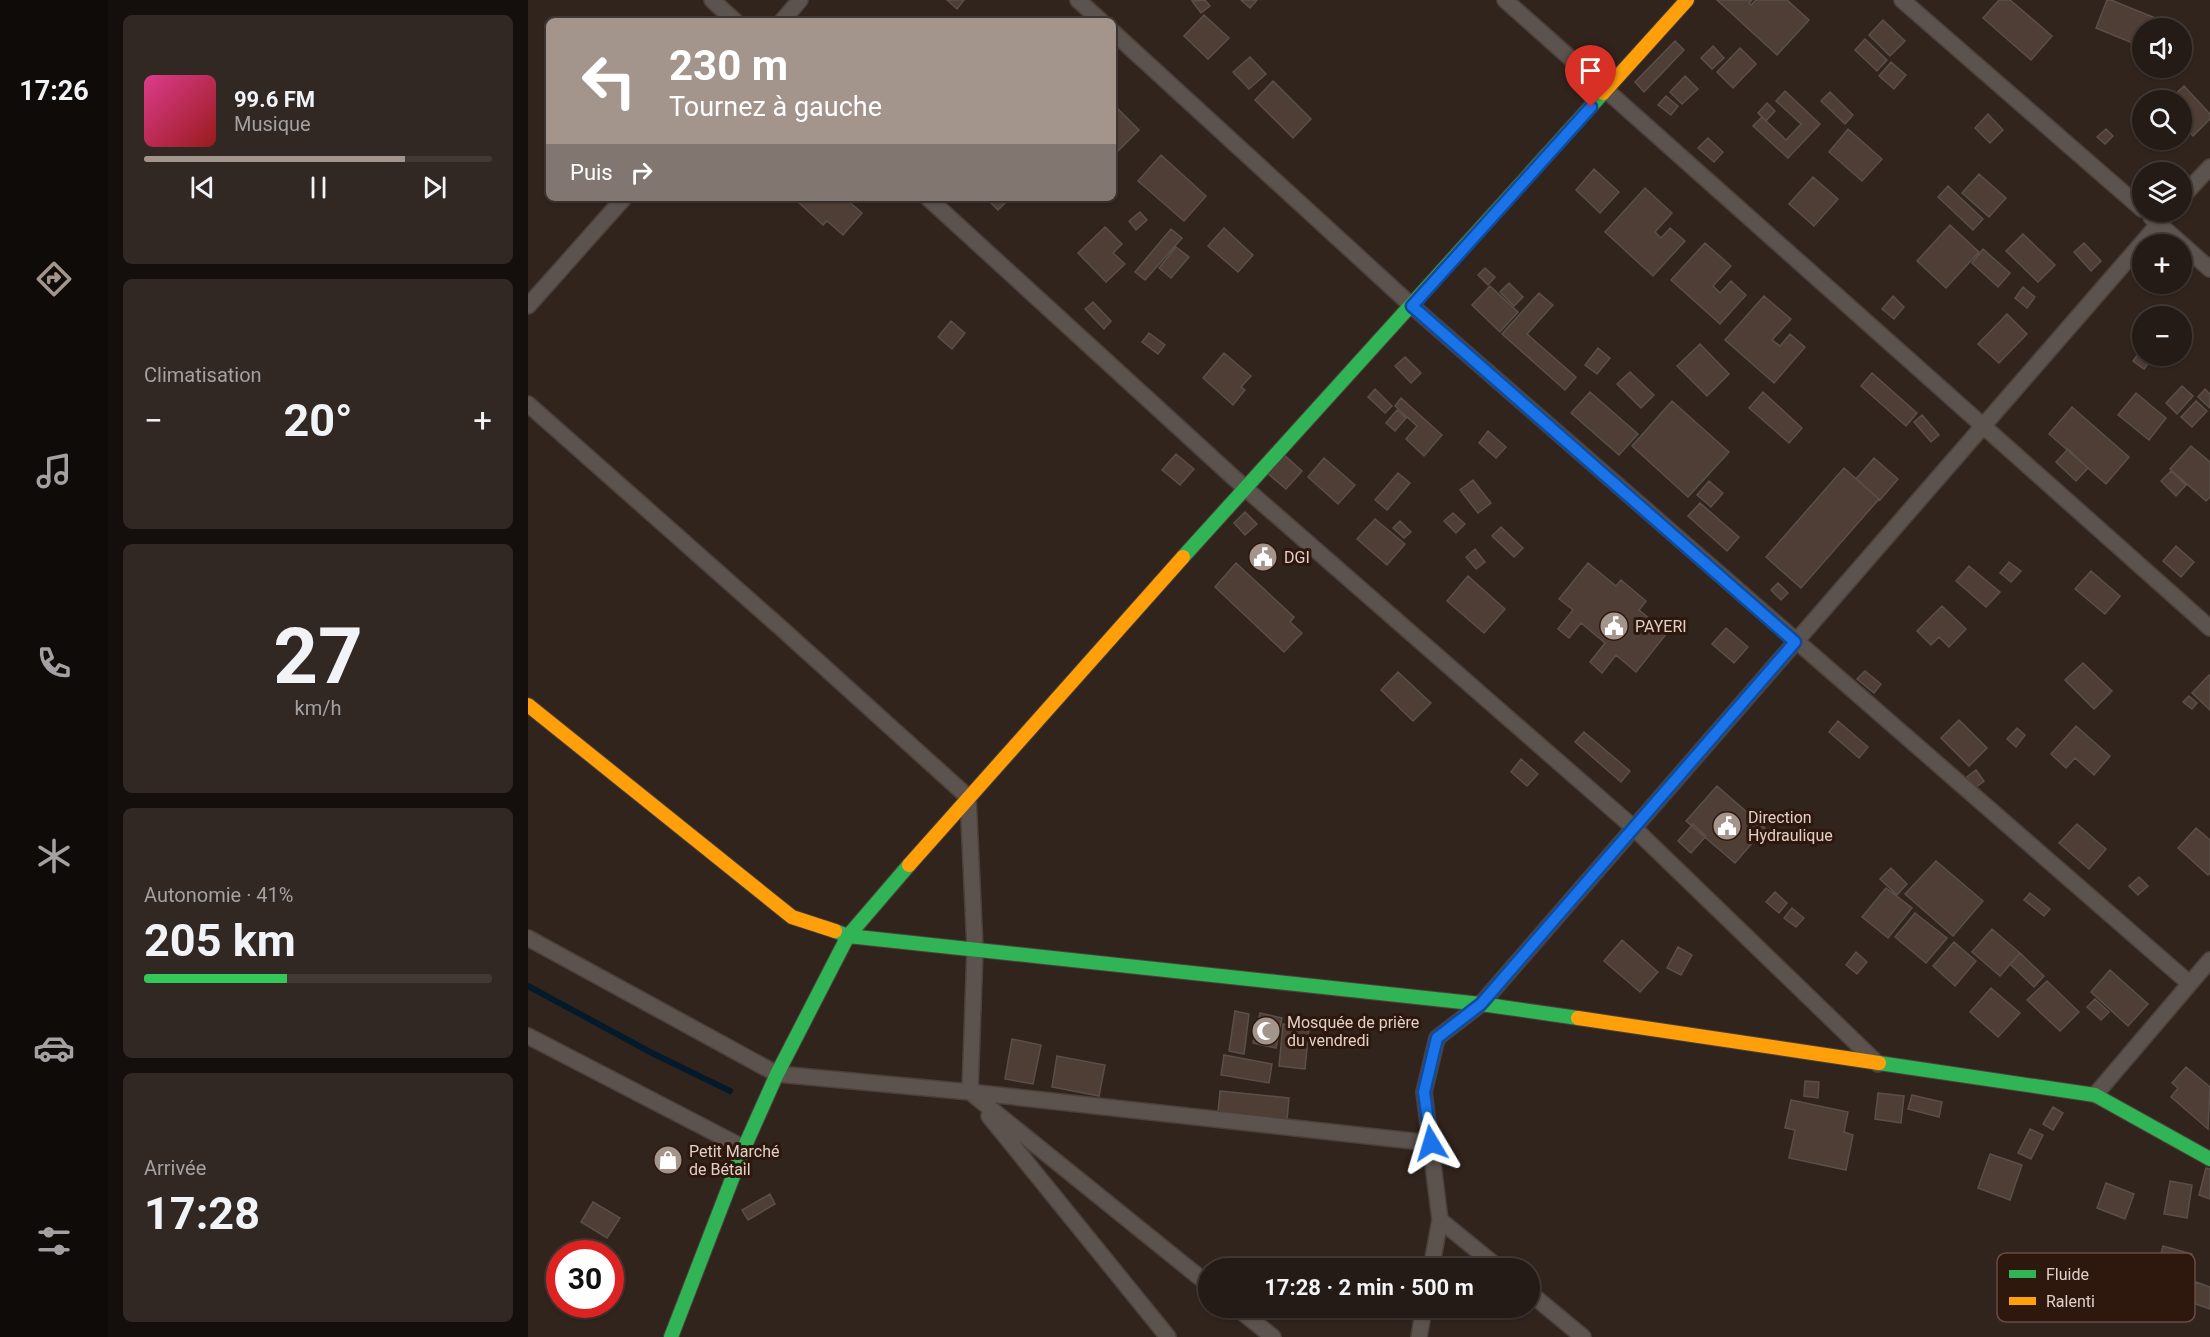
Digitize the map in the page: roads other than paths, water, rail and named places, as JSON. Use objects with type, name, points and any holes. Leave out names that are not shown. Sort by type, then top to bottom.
[{"type":"street","points":[[712,0],[732,18]]},
{"type":"street","points":[[785,18],[800,0]]},
{"type":"street","points":[[1078,0],[1098,18]]},
{"type":"street","points":[[1505,0],[2210,628]]},
{"type":"street","points":[[670,1337],[744,1148],[777,1074],[848,936],[968,797],[1687,0]]},
{"type":"street","points":[[1902,0],[2132,200]]},
{"type":"street","points":[[1116,35],[1412,306],[2189,983]]},
{"type":"street","points":[[2192,186],[2210,167]]},
{"type":"street","points":[[528,306],[621,201]]},
{"type":"street","points":[[931,201],[1245,488],[1634,828],[1878,1064]]},
{"type":"street","points":[[1433,1258],[1440,1220],[1424,1092],[1437,1038],[1481,1004],[2158,223],[2210,269]]},
{"type":"street","points":[[528,404],[968,797],[975,949],[970,1092],[1168,1337]]},
{"type":"street","points":[[528,705],[792,917],[848,936],[1481,1004],[2095,1095],[2210,1159]]},
{"type":"street","points":[[528,938],[777,1074],[970,1092],[1431,1143]]},
{"type":"street","points":[[2095,1095],[2210,960]]},
{"type":"street","points":[[528,1036],[744,1148]]},
{"type":"street","points":[[970,1092],[1198,1276]]},
{"type":"street","points":[[1440,1220],[1487,1258]]},
{"type":"street","points":[[1540,1301],[1583,1337]]},
{"type":"street","points":[[1249,1318],[1273,1337]]},
{"type":"street","points":[[1419,1337],[1422,1318]]},
{"type":"waterway","points":[[528,986],[652,1053],[730,1091]]},
{"type":"place","name":"DGI","points":[[1263,557]]},
{"type":"place","name":"PAYERI","points":[[1614,626]]},
{"type":"place","name":"Direction Hydraulique","points":[[1727,826]]},
{"type":"place","name":"Mosquée de prière du vendredi","points":[[1266,1031]]},
{"type":"place","name":"Petit Marché de Bétail","points":[[668,1160]]}]
